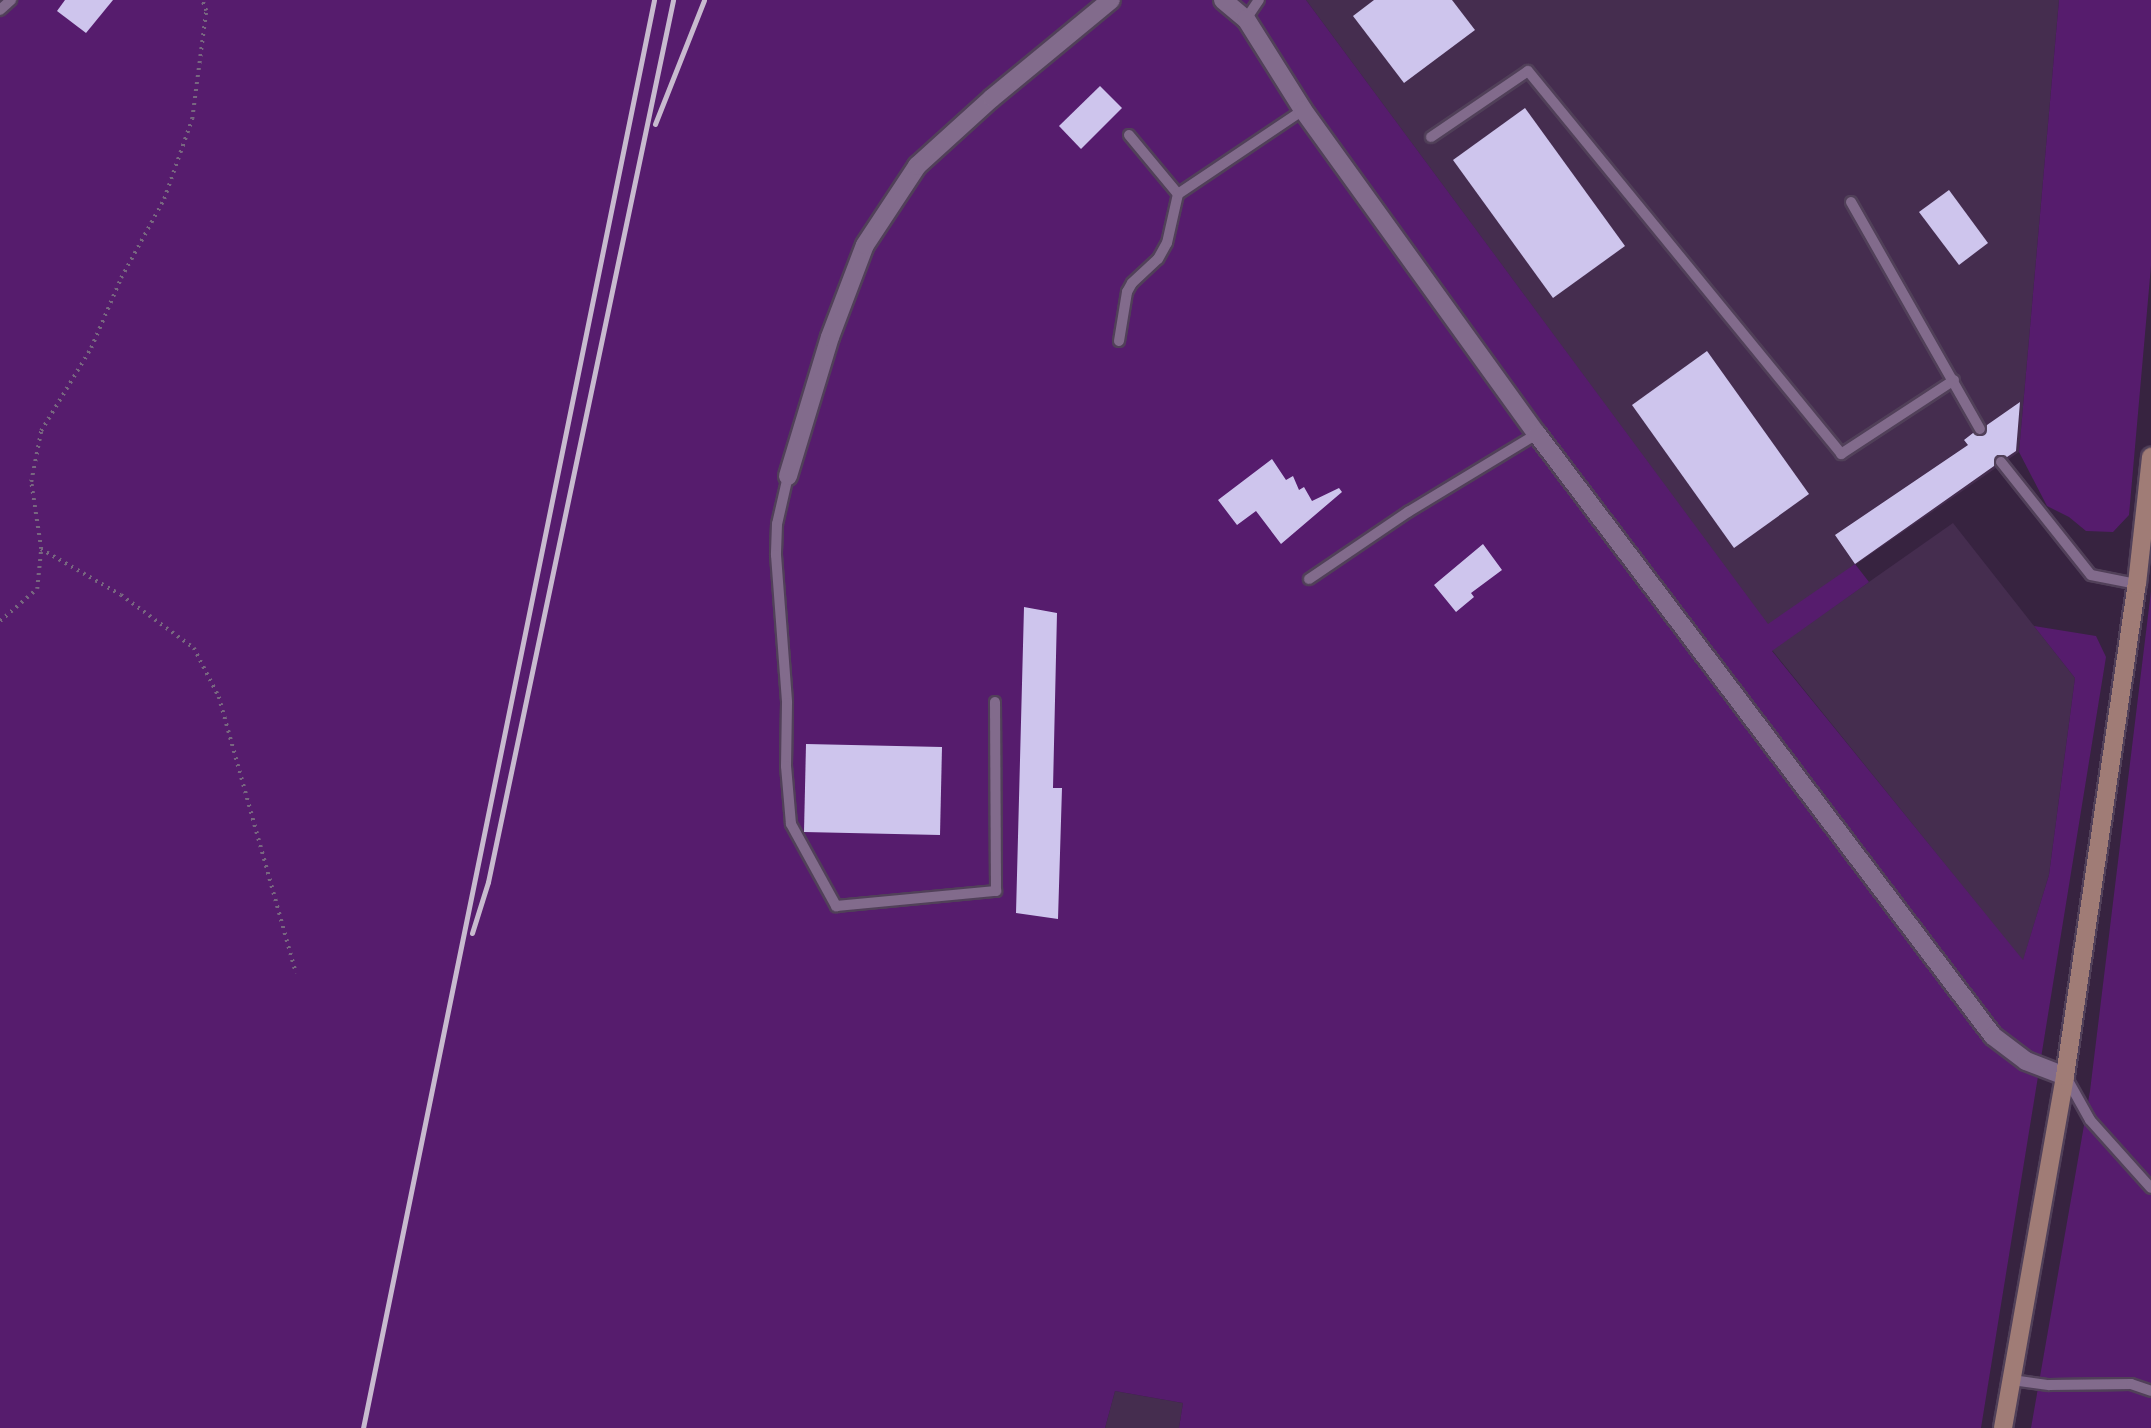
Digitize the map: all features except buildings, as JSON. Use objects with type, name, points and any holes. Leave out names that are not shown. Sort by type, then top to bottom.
[{"type":"main road","points":[[2003,1428],[2065,1076],[2137,584],[2151,457]]},
{"type":"street","points":[[788,476],[830,337],[866,245],[917,166],[992,97],[1111,0]]},
{"type":"street","points":[[1223,0],[1246,19],[1303,110],[1537,434],[1993,1036],[2026,1062],[2065,1076]]},
{"type":"lane","points":[[0,10],[11,0]]},
{"type":"lane","points":[[1246,19],[1259,0]]},
{"type":"lane","points":[[1431,137],[1528,71],[1840,454],[1954,380]]},
{"type":"lane","points":[[1119,341],[1127,292],[1132,283],[1158,259],[1167,243],[1178,194],[1303,110]]},
{"type":"lane","points":[[1129,135],[1178,194]]},
{"type":"lane","points":[[1851,202],[1980,429]]},
{"type":"lane","points":[[1310,579],[1408,512],[1537,434]]},
{"type":"lane","points":[[2001,462],[2091,575],[2137,584]]},
{"type":"lane","points":[[788,476],[777,524],[776,555],[787,703],[786,766],[791,824],[836,906],[996,891],[995,702]]},
{"type":"lane","points":[[2065,1076],[2090,1120],[2151,1188]]},
{"type":"lane","points":[[2012,1380],[2049,1385],[2131,1384],[2151,1391]]},
{"type":"path","points":[[0,621],[37,589],[41,550],[31,482],[41,431],[91,348],[121,278],[164,200],[192,119],[206,12],[202,0]]},
{"type":"path","points":[[41,550],[121,595],[194,648],[219,697],[296,973]]},
{"type":"shaded area","points":[[0,0],[1306,0],[1768,624],[1855,564],[1869,582],[1772,651],[2023,960],[2049,875],[2075,678],[2034,626],[2096,636],[2106,657],[1981,1428],[1179,1428],[1183,1403],[1115,1391],[1105,1428],[0,1428]]},
{"type":"shaded area","points":[[1306,0],[2059,0],[2019,452],[1768,625]]},
{"type":"shaded area","points":[[2059,0],[2151,0],[2151,266],[2129,515],[2113,532],[2086,531],[2069,517],[2047,506],[2019,452]]},
{"type":"shaded area","points":[[1953,523],[2075,678],[2049,875],[2023,961],[1772,650]]},
{"type":"shaded area","points":[[2151,591],[2151,1428],[2031,1428],[2090,1091]]},
{"type":"shaded area","points":[[1115,1391],[1183,1403],[1179,1428],[1105,1428]]},
{"type":"railway","points":[[363,1428],[654,0]]},
{"type":"railway","points":[[472,933],[488,882],[673,0]]},
{"type":"railway","points":[[655,124],[704,0]]}]
